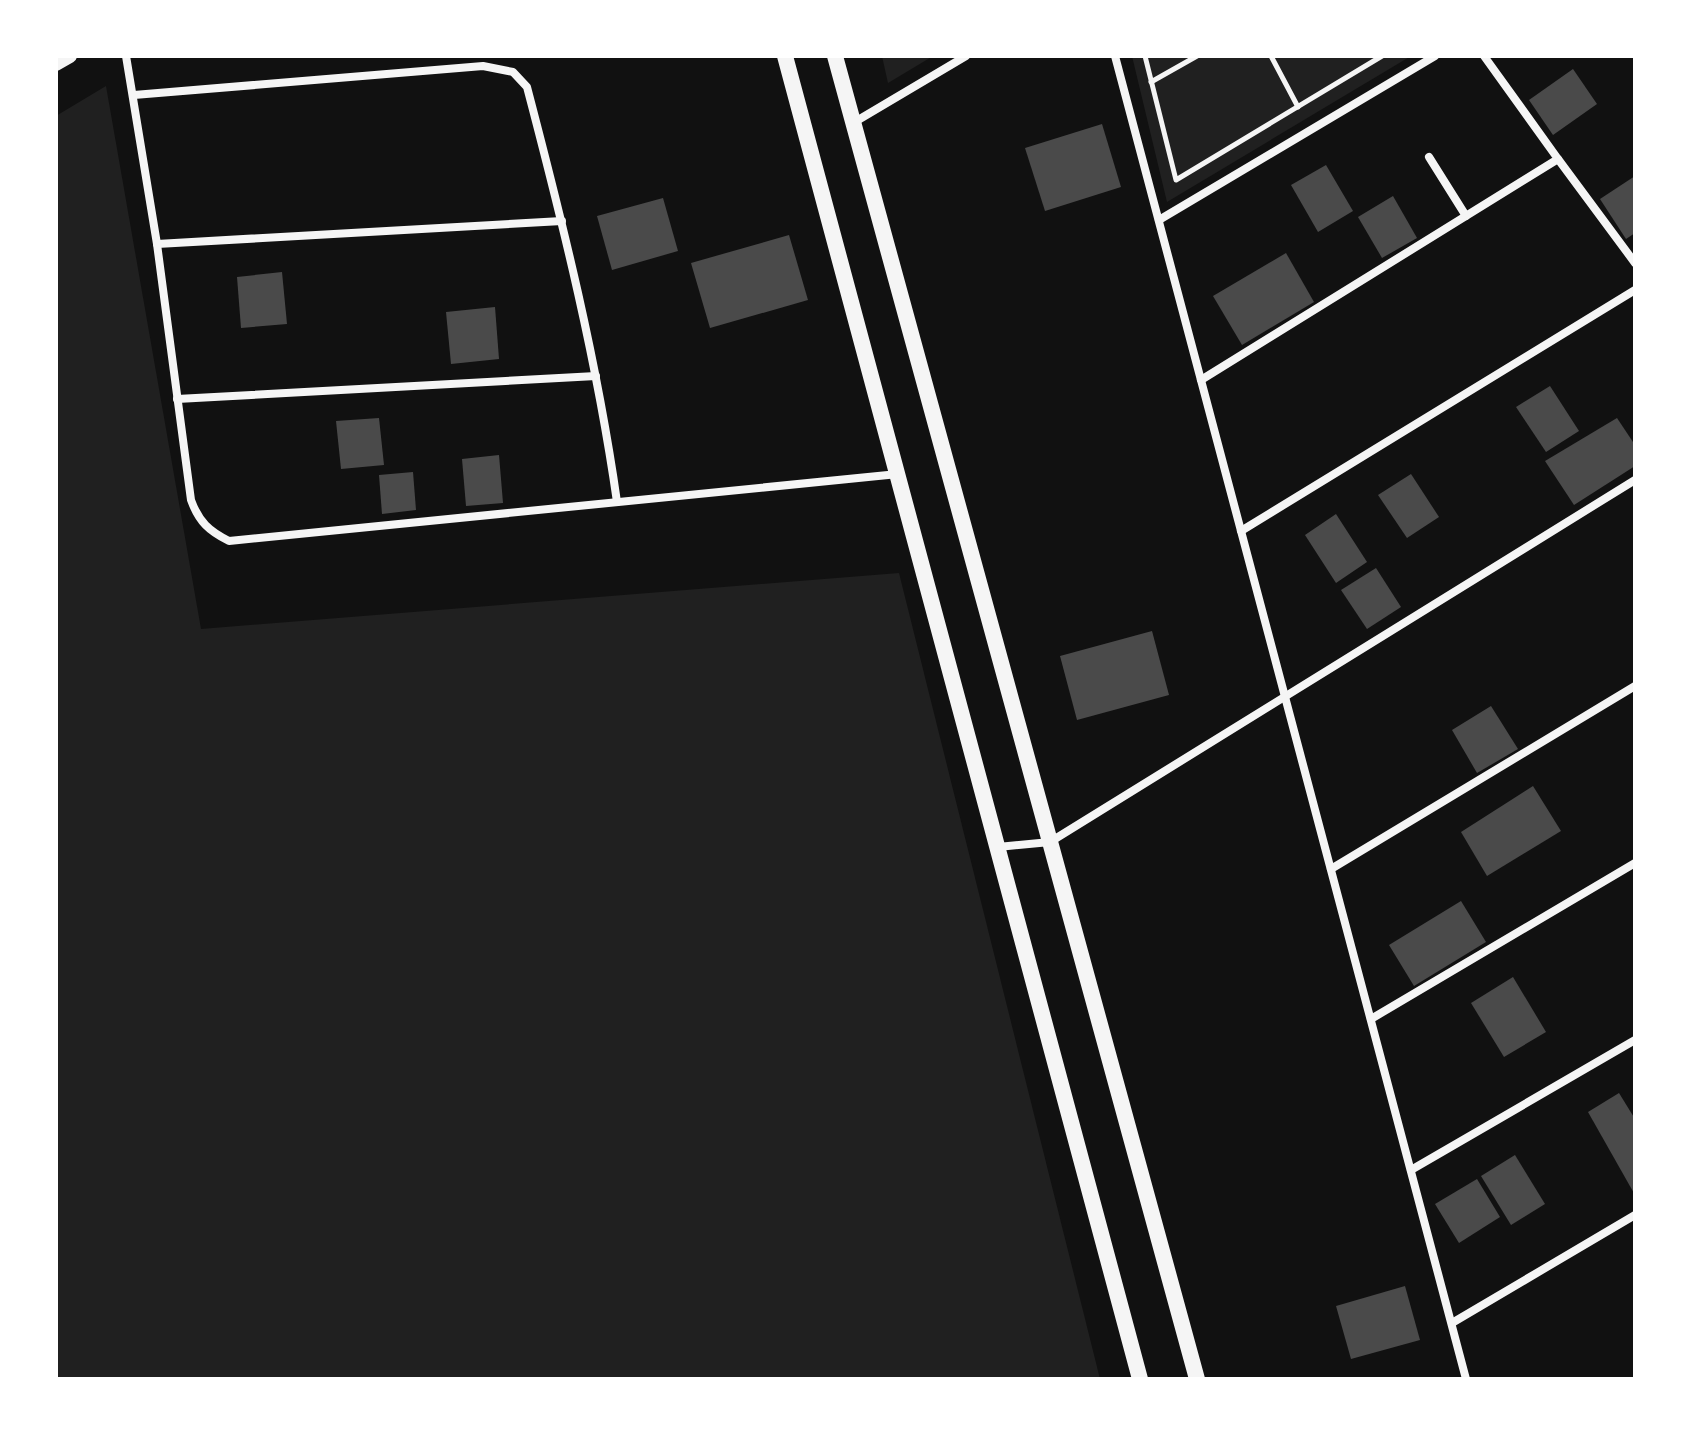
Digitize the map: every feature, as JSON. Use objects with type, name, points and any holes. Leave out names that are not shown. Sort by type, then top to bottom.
[{"type":"main road","points":[[785,56],[1140,1379]]},
{"type":"main road","points":[[835,56],[1197,1379]]},
{"type":"street","points":[[56,64],[70,56]]},
{"type":"street","points":[[126,56],[157,244],[194,508],[205,527],[229,541],[899,474]]},
{"type":"street","points":[[852,124],[966,56]]},
{"type":"street","points":[[1115,56],[1466,1379]]},
{"type":"street","points":[[1159,220],[1435,56]]},
{"type":"street","points":[[1484,56],[1635,263]]},
{"type":"street","points":[[134,95],[483,66],[513,72],[527,87],[562,221],[603,406],[617,502]]},
{"type":"street","points":[[1429,157],[1466,216]]},
{"type":"street","points":[[1201,380],[1558,159]]},
{"type":"street","points":[[157,244],[562,221]]},
{"type":"street","points":[[1241,531],[1635,290]]},
{"type":"street","points":[[177,399],[596,376]]},
{"type":"street","points":[[998,847],[1050,842],[1635,480]]},
{"type":"street","points":[[1331,869],[1635,686]]},
{"type":"street","points":[[1371,1019],[1635,863]]},
{"type":"street","points":[[1411,1170],[1635,1040]]},
{"type":"street","points":[[1452,1323],[1635,1215]]},
{"type":"path","points":[[1145,56],[1176,180],[1382,56]]},
{"type":"path","points":[[1151,82],[1197,56]]},
{"type":"path","points":[[1271,56],[1298,107]]},
{"type":"shaded area","points":[[882,56],[933,56],[888,83]]},
{"type":"shaded area","points":[[1132,56],[1411,56],[1167,202]]},
{"type":"shaded area","points":[[106,86],[201,629],[899,573],[1100,1379],[56,1379],[56,116]]},
{"type":"building","points":[[1573,69],[1597,104],[1553,135],[1529,100]]},
{"type":"building","points":[[1102,124],[1121,187],[1045,211],[1025,148]]},
{"type":"building","points":[[1326,165],[1353,211],[1318,232],[1291,185]]},
{"type":"building","points":[[1635,176],[1635,233],[1626,239],[1600,199]]},
{"type":"building","points":[[1393,196],[1417,238],[1382,258],[1358,217]]},
{"type":"building","points":[[663,198],[678,251],[612,270],[597,216]]},
{"type":"building","points":[[789,235],[808,300],[710,328],[691,263]]},
{"type":"building","points":[[1286,253],[1314,302],[1242,345],[1213,296]]},
{"type":"building","points":[[282,272],[287,324],[241,328],[237,277]]},
{"type":"building","points":[[495,307],[499,359],[451,364],[446,312]]},
{"type":"building","points":[[1550,386],[1579,431],[1546,452],[1516,407]]},
{"type":"building","points":[[379,418],[384,465],[341,469],[336,421]]},
{"type":"building","points":[[1617,418],[1635,445],[1635,466],[1574,505],[1545,461]]},
{"type":"building","points":[[499,455],[503,503],[466,506],[462,459]]},
{"type":"building","points":[[413,472],[416,510],[382,514],[379,475]]},
{"type":"building","points":[[1411,474],[1439,517],[1407,538],[1378,495]]},
{"type":"building","points":[[1336,514],[1367,562],[1336,583],[1305,535]]},
{"type":"building","points":[[1376,568],[1401,607],[1367,629],[1341,590]]},
{"type":"building","points":[[1152,631],[1169,695],[1077,720],[1060,656]]},
{"type":"building","points":[[1491,706],[1518,749],[1477,773],[1452,730]]},
{"type":"building","points":[[1533,786],[1561,831],[1487,876],[1461,832]]},
{"type":"building","points":[[1461,901],[1486,942],[1414,986],[1389,945]]},
{"type":"building","points":[[1513,977],[1546,1032],[1504,1057],[1471,1003]]},
{"type":"building","points":[[1619,1093],[1635,1119],[1635,1195],[1588,1112]]},
{"type":"building","points":[[1515,1155],[1545,1204],[1511,1225],[1481,1176]]},
{"type":"building","points":[[1477,1179],[1500,1217],[1459,1243],[1435,1204]]},
{"type":"building","points":[[1405,1286],[1420,1340],[1351,1359],[1336,1306]]}]
